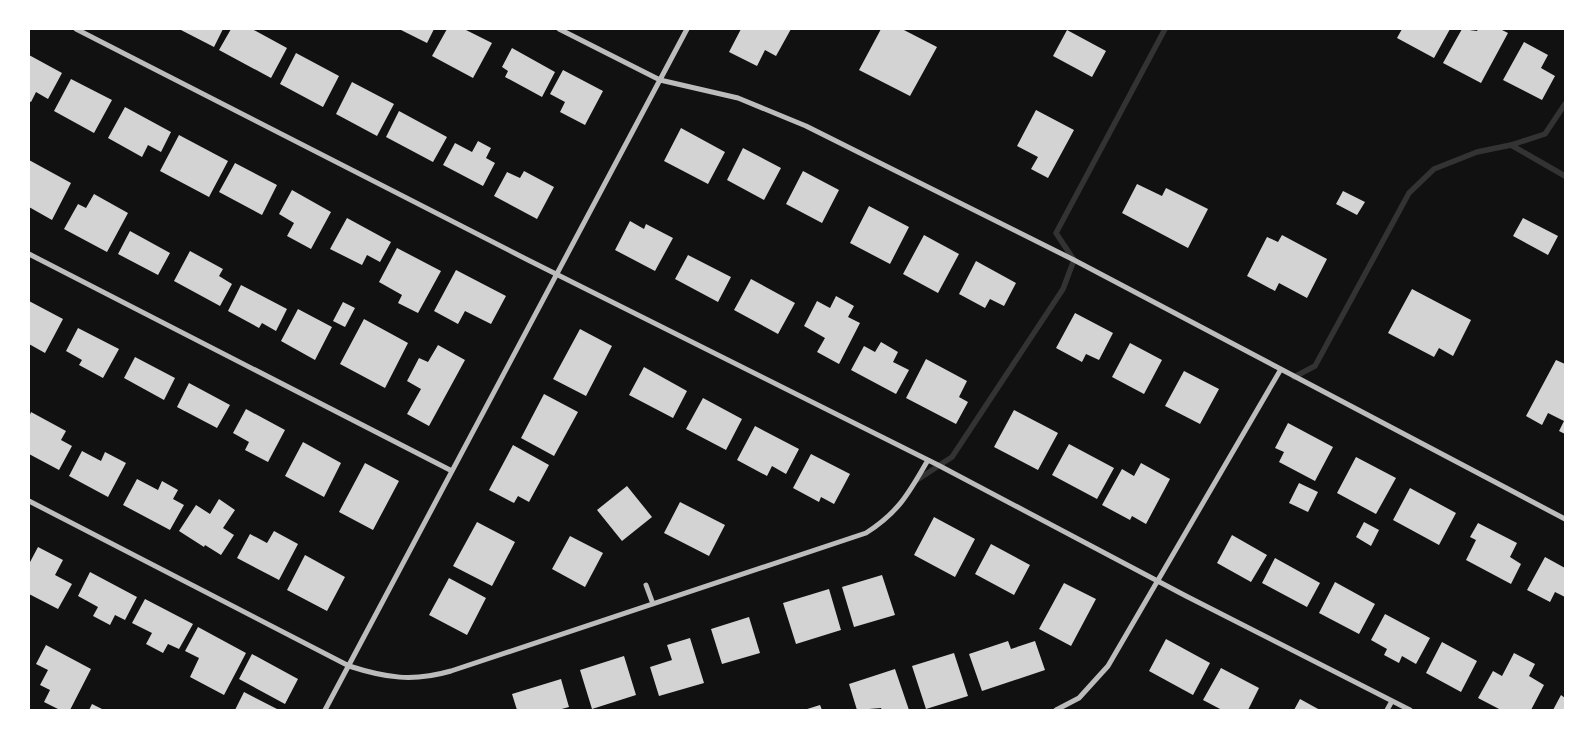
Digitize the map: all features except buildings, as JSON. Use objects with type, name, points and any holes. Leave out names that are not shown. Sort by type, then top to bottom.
[{"type":"street","points":[[76,29],[928,460],[1158,581],[1410,710]]},
{"type":"street","points":[[559,29],[660,80],[738,98],[806,126],[1074,260],[1565,519]]},
{"type":"street","points":[[325,710],[687,29]]},
{"type":"street","points":[[29,254],[452,471]]},
{"type":"street","points":[[1056,710],[1079,698],[1096,682],[1108,666],[1281,370]]},
{"type":"street","points":[[29,501],[349,666],[373,674],[405,679],[439,674],[866,533],[888,519],[904,500],[928,460]]},
{"type":"street","points":[[646,585],[653,604]]},
{"type":"street","points":[[1387,710],[1392,701]]},
{"type":"waterway","points":[[917,480],[952,457],[1063,289],[1074,260],[1056,233],[1165,29]]},
{"type":"waterway","points":[[1294,377],[1315,366],[1409,193],[1434,169],[1477,152],[1511,145],[1545,134],[1565,104]]},
{"type":"waterway","points":[[1511,145],[1565,176]]}]
